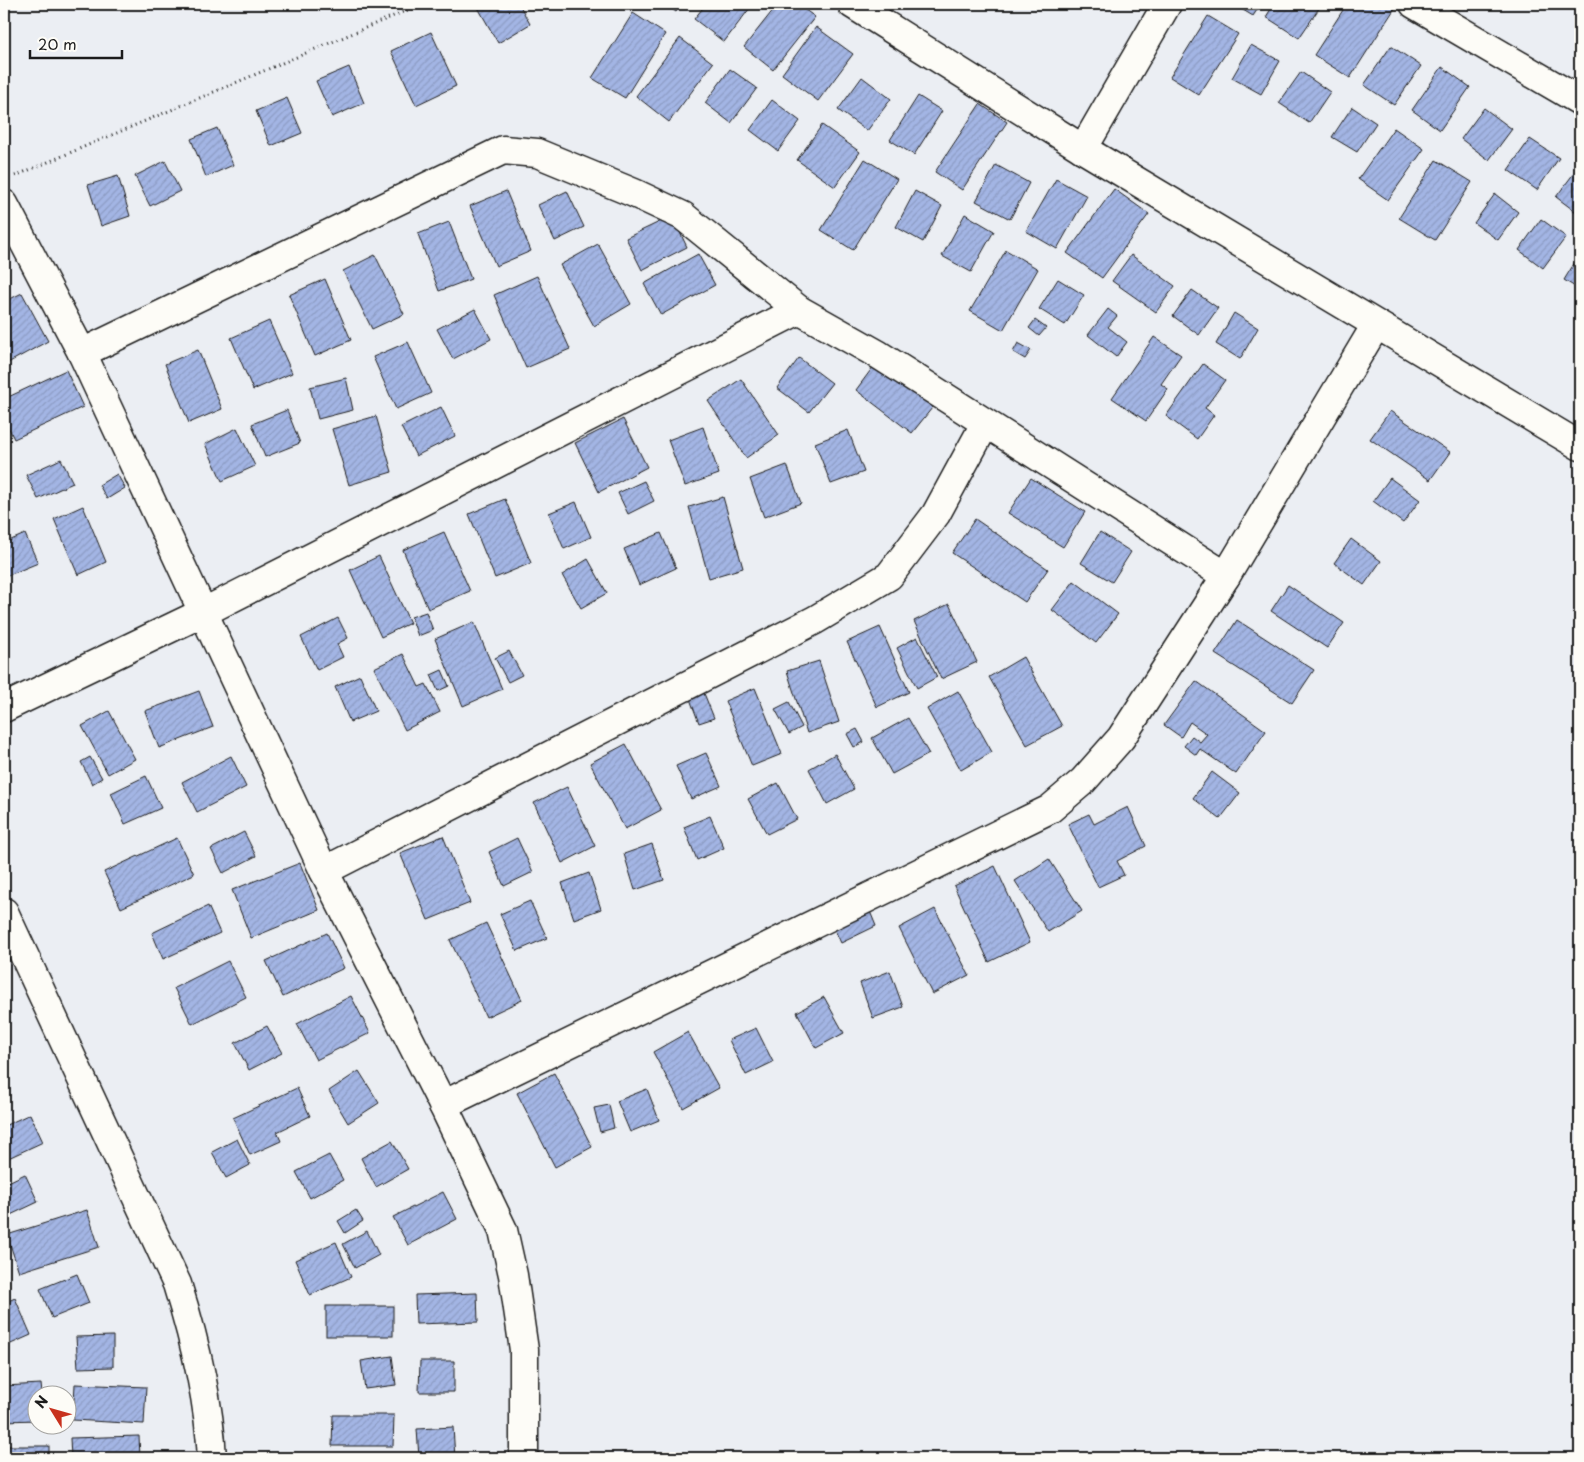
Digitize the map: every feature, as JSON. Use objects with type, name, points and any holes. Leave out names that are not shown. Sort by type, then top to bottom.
[{"type":"street","points":[[852,4],[1083,149],[1580,446]]},
{"type":"street","points":[[1083,149],[1167,4]]},
{"type":"street","points":[[1414,4],[1580,101]]},
{"type":"street","points":[[82,353],[503,150],[537,153],[634,192],[683,216],[798,310],[879,355],[1226,576]]},
{"type":"street","points":[[4,204],[82,353],[324,871],[443,1105],[502,1230],[511,1266],[524,1350],[524,1458]]},
{"type":"street","points":[[4,708],[204,612],[798,310]]},
{"type":"street","points":[[443,1105],[1050,809],[1083,782],[1121,738],[1226,576],[1376,325]]},
{"type":"street","points":[[324,871],[815,620],[889,576],[936,514],[985,424]]},
{"type":"street","points":[[4,912],[177,1284],[194,1338],[203,1387],[212,1458]]},
{"type":"path","points":[[13,177],[422,4]]},
{"type":"building","points":[[476,4],[519,4],[530,24],[498,43]]},
{"type":"building","points":[[665,4],[682,4],[676,12]]},
{"type":"building","points":[[706,4],[753,4],[724,42],[694,19]]},
{"type":"building","points":[[778,4],[797,4],[815,17],[773,70],[744,47]]},
{"type":"building","points":[[1233,4],[1261,4],[1253,16]]},
{"type":"building","points":[[1274,4],[1322,4],[1299,38],[1266,17]]},
{"type":"building","points":[[1338,4],[1388,4],[1395,8],[1350,78],[1314,55],[1343,10],[1337,6]]},
{"type":"building","points":[[633,13],[665,34],[625,98],[592,78]]},
{"type":"building","points":[[1208,16],[1238,34],[1199,95],[1170,77]]},
{"type":"building","points":[[816,27],[853,54],[818,101],[782,74]]},
{"type":"building","points":[[431,32],[456,86],[416,105],[391,51]]},
{"type":"building","points":[[680,38],[713,63],[669,122],[636,96]]},
{"type":"building","points":[[1251,45],[1280,61],[1261,94],[1232,78]]},
{"type":"building","points":[[1391,46],[1421,66],[1394,105],[1364,85]]},
{"type":"building","points":[[349,67],[364,103],[332,117],[316,81]]},
{"type":"building","points":[[1442,67],[1470,87],[1440,130],[1412,110]]},
{"type":"building","points":[[730,69],[757,88],[731,123],[705,103]]},
{"type":"building","points":[[1301,72],[1330,92],[1309,123],[1279,103]]},
{"type":"building","points":[[862,77],[891,99],[867,131],[838,110]]},
{"type":"building","points":[[918,96],[942,111],[914,155],[890,140]]},
{"type":"building","points":[[287,98],[302,133],[271,146],[256,111]]},
{"type":"building","points":[[772,100],[800,121],[778,151],[750,130]]},
{"type":"building","points":[[980,104],[1007,122],[962,190],[935,172]]},
{"type":"building","points":[[1352,107],[1376,123],[1357,152],[1332,137]]},
{"type":"building","points":[[1484,108],[1512,129],[1489,160],[1461,139]]},
{"type":"building","points":[[822,125],[860,152],[835,187],[797,160]]},
{"type":"building","points":[[217,128],[233,165],[206,177],[191,139]]},
{"type":"building","points":[[1394,128],[1424,149],[1388,200],[1358,179]]},
{"type":"building","points":[[1530,139],[1559,158],[1537,190],[1508,170]]},
{"type":"building","points":[[865,159],[897,179],[853,250],[821,230]]},
{"type":"building","points":[[1436,160],[1472,182],[1435,240],[1399,218]]},
{"type":"building","points":[[165,161],[180,191],[150,206],[135,176]]},
{"type":"building","points":[[996,165],[1029,183],[1010,219],[976,201]]},
{"type":"building","points":[[1580,165],[1580,215],[1556,197]]},
{"type":"building","points":[[118,176],[130,216],[101,226],[88,185]]},
{"type":"building","points":[[1056,179],[1087,196],[1057,249],[1026,231]]},
{"type":"building","points":[[1114,189],[1149,214],[1102,278],[1067,253]]},
{"type":"building","points":[[506,191],[531,251],[496,266],[470,206]]},
{"type":"building","points":[[567,191],[584,227],[555,241],[538,205]]},
{"type":"building","points":[[915,191],[942,206],[923,242],[896,227]]},
{"type":"building","points":[[1495,194],[1518,212],[1498,240],[1474,223]]},
{"type":"building","points":[[965,214],[994,231],[971,272],[942,256]]},
{"type":"building","points":[[672,216],[687,247],[642,270],[626,238]]},
{"type":"building","points":[[1541,219],[1566,237],[1543,268],[1519,250]]},
{"type":"building","points":[[449,222],[471,279],[439,291],[418,234]]},
{"type":"building","points":[[598,244],[631,304],[594,326],[560,265]]},
{"type":"building","points":[[1006,250],[1038,269],[1003,330],[970,311]]},
{"type":"building","points":[[698,254],[715,285],[661,315],[644,284]]},
{"type":"building","points":[[1580,254],[1580,290],[1564,280]]},
{"type":"building","points":[[375,255],[404,314],[372,329],[343,271]]},
{"type":"building","points":[[1131,255],[1175,286],[1156,312],[1112,281]]},
{"type":"building","points":[[537,276],[570,349],[526,368],[494,295]]},
{"type":"building","points":[[325,279],[351,340],[315,356],[289,295]]},
{"type":"building","points":[[1058,279],[1084,295],[1065,325],[1039,309]]},
{"type":"building","points":[[1192,290],[1218,308],[1199,335],[1173,316]]},
{"type":"building","points":[[22,293],[48,341],[4,365],[4,302]]},
{"type":"building","points":[[475,309],[491,339],[453,359],[437,329]]},
{"type":"building","points":[[1108,309],[1117,316],[1108,327],[1127,342],[1116,357],[1088,335]]},
{"type":"building","points":[[1234,313],[1258,328],[1240,359],[1216,344]]},
{"type":"building","points":[[1035,320],[1046,328],[1039,336],[1029,328]]},
{"type":"building","points":[[269,321],[292,373],[253,390],[231,338]]},
{"type":"building","points":[[1154,337],[1181,355],[1161,384],[1168,389],[1146,421],[1112,398]]},
{"type":"building","points":[[408,342],[431,393],[396,409],[373,357]]},
{"type":"building","points":[[1018,343],[1031,350],[1025,359],[1013,352]]},
{"type":"building","points":[[198,350],[222,409],[189,423],[165,364]]},
{"type":"building","points":[[799,358],[832,383],[809,412],[777,388]]},
{"type":"building","points":[[879,359],[936,403],[912,433],[856,390]]},
{"type":"building","points":[[1203,364],[1225,380],[1205,408],[1214,415],[1197,439],[1166,416]]},
{"type":"building","points":[[66,370],[83,407],[14,439],[4,418],[4,399]]},
{"type":"building","points":[[346,378],[353,410],[318,419],[310,387]]},
{"type":"building","points":[[741,379],[779,435],[746,458],[708,401]]},
{"type":"building","points":[[441,407],[455,436],[416,456],[401,427]]},
{"type":"building","points":[[287,410],[300,443],[265,457],[252,424]]},
{"type":"building","points":[[1390,411],[1450,452],[1430,480],[1370,439]]},
{"type":"building","points":[[376,416],[392,472],[349,485],[332,429]]},
{"type":"building","points":[[623,419],[647,467],[599,492],[575,443]]},
{"type":"building","points":[[703,427],[719,474],[685,486],[668,440]]},
{"type":"building","points":[[237,428],[255,466],[222,481],[205,444]]},
{"type":"building","points":[[848,430],[864,472],[831,484],[815,443]]},
{"type":"building","points":[[61,459],[73,483],[38,499],[26,475]]},
{"type":"building","points":[[787,465],[801,503],[764,517],[750,479]]},
{"type":"building","points":[[117,474],[125,488],[107,499],[99,485]]},
{"type":"building","points":[[1031,478],[1085,512],[1063,547],[1008,513]]},
{"type":"building","points":[[1390,478],[1420,500],[1403,523],[1373,501]]},
{"type":"building","points":[[644,481],[654,501],[628,514],[618,493]]},
{"type":"building","points":[[723,497],[743,568],[709,578],[689,507]]},
{"type":"building","points":[[505,499],[531,563],[495,578],[469,514]]},
{"type":"building","points":[[576,502],[591,537],[564,549],[549,513]]},
{"type":"building","points":[[83,506],[106,562],[78,575],[54,519]]},
{"type":"building","points":[[975,519],[1048,569],[1025,602],[952,553]]},
{"type":"building","points":[[444,532],[470,591],[428,609],[403,550]]},
{"type":"building","points":[[1100,532],[1131,552],[1112,582],[1081,563]]},
{"type":"building","points":[[661,533],[676,568],[639,585],[624,549]]},
{"type":"building","points":[[25,534],[38,563],[4,577],[4,543]]},
{"type":"building","points":[[1351,539],[1381,561],[1364,585],[1334,563]]},
{"type":"building","points":[[379,556],[410,623],[381,637],[350,570]]},
{"type":"building","points":[[588,559],[607,593],[581,608],[562,575]]},
{"type":"building","points":[[1074,581],[1118,614],[1096,643],[1052,610]]},
{"type":"building","points":[[1288,585],[1344,623],[1327,648],[1271,611]]},
{"type":"building","points":[[949,604],[977,662],[941,679],[914,621]]},
{"type":"building","points":[[426,612],[433,630],[418,636],[411,617]]},
{"type":"building","points":[[338,618],[348,638],[337,644],[343,657],[317,670],[301,637]]},
{"type":"building","points":[[1237,620],[1314,670],[1292,703],[1215,654]]},
{"type":"building","points":[[474,622],[502,689],[463,706],[435,639]]},
{"type":"building","points":[[880,627],[909,692],[877,707],[847,642]]},
{"type":"building","points":[[917,637],[937,677],[917,688],[897,648]]},
{"type":"building","points":[[509,651],[522,675],[508,682],[495,658]]},
{"type":"building","points":[[403,654],[419,687],[426,684],[440,712],[405,730],[374,668]]},
{"type":"building","points":[[1023,657],[1062,726],[1027,745],[989,677]]},
{"type":"building","points":[[819,661],[839,722],[807,733],[787,671]]},
{"type":"building","points":[[442,670],[449,686],[438,691],[431,675]]},
{"type":"building","points":[[360,675],[376,711],[350,722],[335,687]]},
{"type":"building","points":[[1196,681],[1266,731],[1236,774],[1200,749],[1196,755],[1184,746],[1192,736],[1200,742],[1207,734],[1190,722],[1181,737],[1164,725]]},
{"type":"building","points":[[701,686],[714,718],[699,723],[687,691]]},
{"type":"building","points":[[755,688],[782,754],[752,766],[725,701]]},
{"type":"building","points":[[199,691],[213,727],[159,748],[145,711]]},
{"type":"building","points":[[958,691],[992,752],[961,770],[927,709]]},
{"type":"building","points":[[789,702],[802,727],[789,734],[775,709]]},
{"type":"building","points":[[109,711],[135,759],[108,774],[82,726]]},
{"type":"building","points":[[908,718],[929,754],[892,774],[872,738]]},
{"type":"building","points":[[857,729],[864,742],[854,747],[847,734]]},
{"type":"building","points":[[626,744],[661,810],[625,829],[590,763]]},
{"type":"building","points":[[706,753],[721,786],[691,799],[676,766]]},
{"type":"building","points":[[835,754],[854,789],[827,804],[809,769]]},
{"type":"building","points":[[231,756],[246,787],[197,812],[182,782]]},
{"type":"building","points":[[90,757],[102,778],[92,784],[81,762]]},
{"type":"building","points":[[1212,772],[1240,793],[1220,819],[1193,798]]},
{"type":"building","points":[[146,776],[161,808],[125,824],[111,793]]},
{"type":"building","points":[[778,783],[797,819],[767,834],[748,799]]},
{"type":"building","points":[[567,787],[595,846],[562,863],[534,803]]},
{"type":"building","points":[[1128,807],[1146,846],[1117,861],[1124,875],[1098,887],[1068,824],[1089,814],[1094,824]]},
{"type":"building","points":[[710,816],[724,848],[697,860],[684,827]]},
{"type":"building","points":[[244,832],[256,856],[223,873],[211,849]]},
{"type":"building","points":[[443,836],[470,903],[428,920],[400,853]]},
{"type":"building","points":[[177,838],[194,874],[121,908],[104,872]]},
{"type":"building","points":[[517,838],[533,872],[504,886],[489,852]]},
{"type":"building","points":[[652,844],[664,880],[635,890],[624,854]]},
{"type":"building","points":[[1049,859],[1082,911],[1048,932],[1015,881]]},
{"type":"building","points":[[300,863],[319,910],[251,938],[232,890]]},
{"type":"building","points":[[995,866],[1030,942],[989,962],[954,886]]},
{"type":"building","points":[[589,873],[601,909],[574,919],[562,883]]},
{"type":"building","points":[[530,901],[547,938],[517,951],[500,914]]},
{"type":"building","points":[[208,906],[220,933],[163,959],[152,933]]},
{"type":"building","points":[[869,909],[876,926],[841,943],[833,926]]},
{"type":"building","points":[[935,909],[969,975],[932,994],[899,928]]},
{"type":"building","points":[[486,923],[522,1000],[486,1017],[450,940]]},
{"type":"building","points":[[327,933],[344,968],[283,997],[266,961]]},
{"type":"building","points":[[228,961],[246,997],[192,1024],[174,988]]},
{"type":"building","points":[[890,971],[903,1007],[873,1018],[860,983]]},
{"type":"building","points":[[351,996],[370,1033],[316,1060],[297,1024]]},
{"type":"building","points":[[824,997],[844,1033],[816,1048],[797,1012]]},
{"type":"building","points":[[267,1026],[282,1053],[249,1070],[235,1043]]},
{"type":"building","points":[[756,1028],[773,1062],[746,1075],[729,1040]]},
{"type":"building","points":[[688,1032],[719,1088],[683,1108],[653,1052]]},
{"type":"building","points":[[359,1071],[379,1103],[348,1123],[329,1091]]},
{"type":"building","points":[[554,1073],[592,1147],[555,1167],[517,1093]]},
{"type":"building","points":[[297,1088],[310,1116],[277,1132],[281,1141],[250,1155],[233,1118]]},
{"type":"building","points":[[647,1089],[659,1120],[630,1132],[617,1101]]},
{"type":"building","points":[[609,1105],[614,1128],[600,1132],[594,1108]]},
{"type":"building","points":[[30,1114],[43,1142],[4,1160],[4,1126]]},
{"type":"building","points":[[237,1139],[250,1165],[226,1178],[212,1152]]},
{"type":"building","points":[[392,1141],[408,1169],[376,1187],[361,1158]]},
{"type":"building","points":[[329,1155],[343,1180],[310,1198],[296,1172]]},
{"type":"building","points":[[25,1174],[38,1202],[4,1218],[4,1184]]},
{"type":"building","points":[[443,1192],[457,1219],[408,1245],[393,1217]]},
{"type":"building","points":[[87,1210],[99,1247],[19,1272],[7,1235]]},
{"type":"building","points":[[356,1210],[363,1221],[345,1233],[338,1221]]},
{"type":"building","points":[[367,1231],[379,1255],[355,1268],[343,1244]]},
{"type":"building","points":[[336,1242],[351,1277],[310,1295],[295,1260]]},
{"type":"building","points":[[77,1274],[89,1303],[52,1318],[40,1289]]},
{"type":"building","points":[[477,1293],[478,1322],[416,1324],[415,1295]]},
{"type":"building","points":[[15,1298],[31,1335],[4,1347],[4,1303]]},
{"type":"building","points":[[326,1306],[393,1306],[393,1336],[326,1336]]},
{"type":"building","points":[[113,1336],[113,1367],[78,1368],[76,1337]]},
{"type":"building","points":[[392,1356],[396,1385],[365,1389],[361,1361]]},
{"type":"building","points":[[420,1361],[454,1361],[454,1392],[419,1392]]},
{"type":"building","points":[[78,1384],[146,1387],[144,1424],[78,1420]]},
{"type":"building","points":[[28,1385],[28,1420],[4,1421],[4,1386]]},
{"type":"building","points":[[333,1415],[394,1415],[393,1446],[332,1446]]},
{"type":"building","points":[[453,1427],[455,1458],[419,1458],[417,1429]]},
{"type":"building","points":[[139,1436],[140,1458],[71,1458],[70,1438]]},
{"type":"building","points":[[4,1446],[49,1446],[49,1458],[4,1458]]}]
